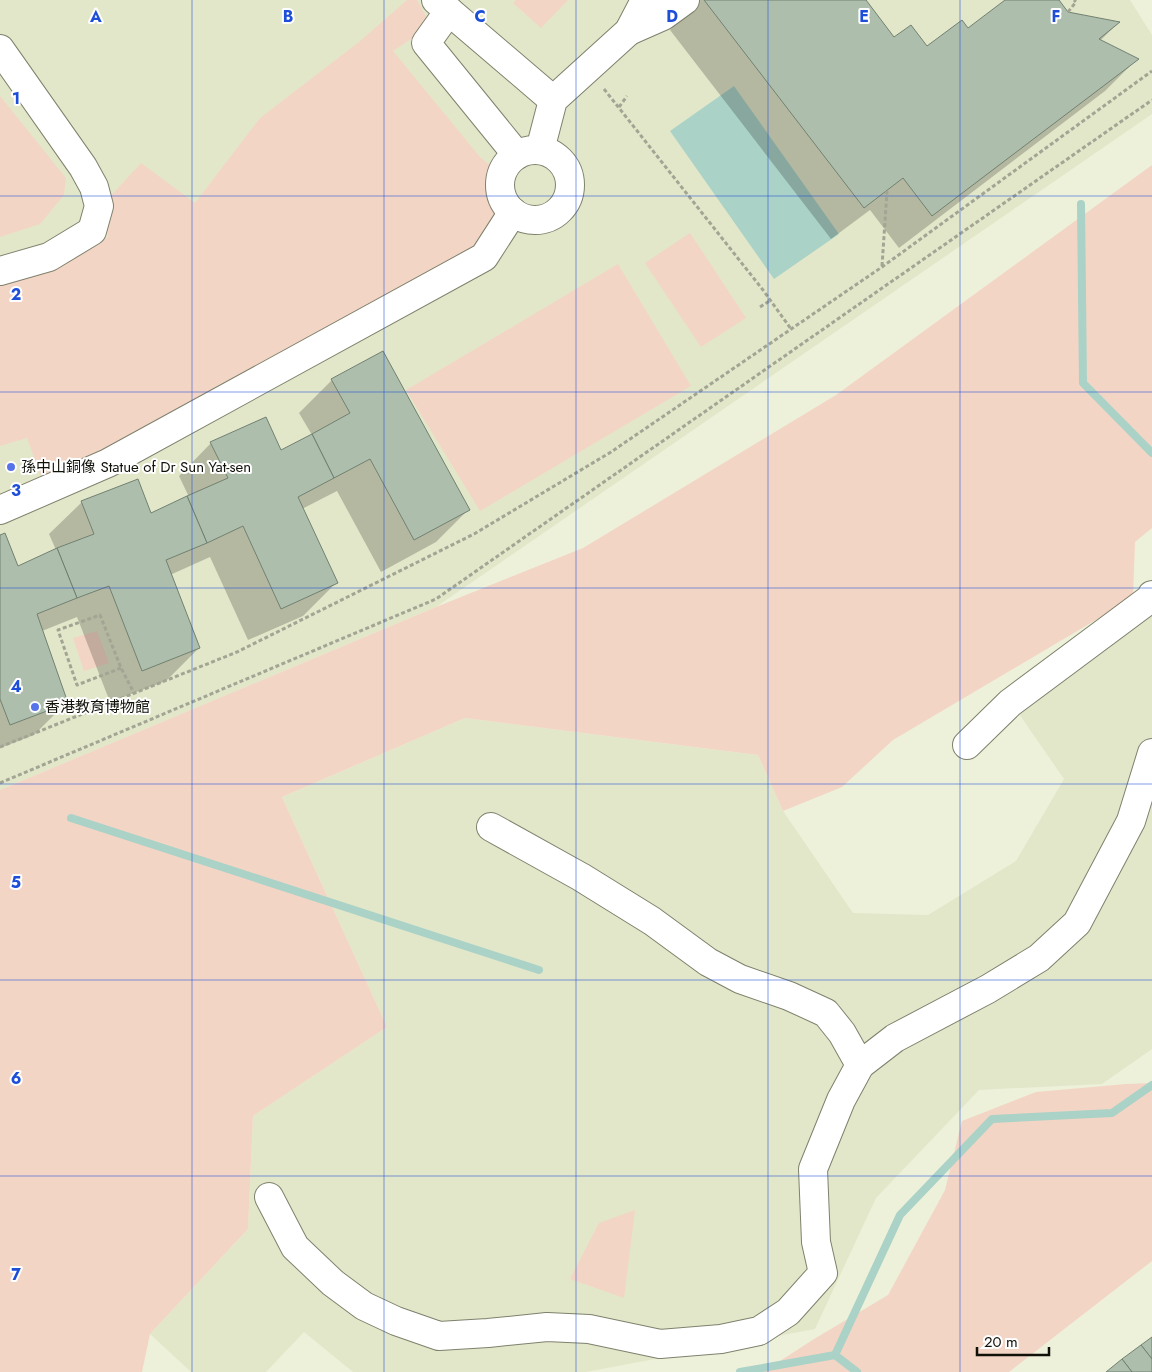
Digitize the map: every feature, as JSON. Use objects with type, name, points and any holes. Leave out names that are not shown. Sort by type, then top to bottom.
[{"type":"lane","points":[[553,100],[443,5],[426,43],[529,152],[551,154],[561,161],[567,170],[570,181],[569,193],[565,204],[547,218],[535,220],[523,218],[513,212],[503,198],[500,187],[501,175],[505,167],[529,152],[553,100],[629,31],[642,6],[657,8],[685,0]]},
{"type":"lane","points":[[0,49],[83,167],[94,187],[99,206],[92,231],[49,257],[0,271]]},
{"type":"lane","points":[[0,510],[108,463],[484,257],[513,212]]},
{"type":"lane","points":[[967,745],[1010,703],[1151,598],[1152,595]]},
{"type":"lane","points":[[269,1197],[295,1247],[333,1283],[364,1306],[440,1336],[488,1334],[548,1327],[589,1329],[660,1344],[721,1339],[759,1331],[788,1312],[823,1273],[816,1242],[813,1169],[841,1100],[860,1066],[895,1038],[1039,958],[1077,923],[1131,821],[1152,753]]},
{"type":"lane","points":[[491,827],[581,877],[652,921],[708,962],[740,979],[789,996],[826,1013],[842,1033],[860,1066]]},
{"type":"path","points":[[1068,12],[1076,2],[1074,0]]},
{"type":"path","points":[[0,748],[237,652],[474,534],[611,452],[882,267],[1152,71]]},
{"type":"path","points":[[627,96],[620,108],[771,300],[791,329]]},
{"type":"path","points":[[0,784],[436,600],[1152,100]]},
{"type":"path","points":[[882,267],[887,190]]},
{"type":"path","points":[[760,307],[771,300]]},
{"type":"path","points":[[121,668],[78,685],[58,630],[100,615],[121,668],[134,693]]},
{"type":"shaded area","points":[[0,0],[1130,0],[1152,35],[1152,114],[436,607],[0,790]]},
{"type":"shaded area","points":[[407,0],[417,0],[427,18],[420,33],[393,51],[480,157],[501,175],[501,191],[507,206],[484,257],[46,490],[27,438],[0,446],[0,256],[42,245],[108,238],[106,201],[141,163],[195,203],[260,118],[359,42]]},
{"type":"shaded area","points":[[516,0],[568,0],[541,28],[513,3]]},
{"type":"shaded area","points":[[0,96],[66,178],[64,195],[40,224],[0,237]]},
{"type":"shaded area","points":[[1152,165],[1152,528],[1135,542],[1133,598],[893,740],[842,787],[783,811],[758,755],[465,718],[282,797],[387,1027],[253,1116],[248,1229],[150,1334],[142,1372],[0,1372],[0,790],[436,607],[583,548],[836,395]]},
{"type":"shaded area","points":[[690,233],[746,318],[701,347],[645,263]]},
{"type":"shaded area","points":[[618,264],[691,386],[480,511],[406,390]]},
{"type":"shaded area","points":[[1152,616],[1152,1049],[1102,1084],[979,1090],[876,1198],[815,1329],[586,1372],[353,1372],[304,1332],[266,1372],[191,1372],[150,1334],[248,1229],[253,1116],[387,1027],[282,797],[465,718],[758,755],[783,811],[853,913],[928,915],[1016,861],[1064,779],[1019,714]]},
{"type":"shaded area","points":[[97,631],[109,663],[84,671],[73,638]]},
{"type":"shaded area","points":[[1152,1083],[1152,1261],[1009,1372],[763,1372],[888,1295],[945,1190],[962,1121],[1036,1092]]},
{"type":"shaded area","points":[[635,1210],[624,1298],[570,1279],[599,1223]]},
{"type":"water","points":[[734,86],[839,234],[774,279],[670,131]]},
{"type":"building","points":[[704,0],[866,0],[894,37],[911,25],[927,46],[962,20],[968,28],[1005,0],[1059,0],[1068,12],[1120,22],[1099,39],[1139,59],[932,216],[903,178],[864,208]]},
{"type":"building","points":[[383,351],[470,510],[414,540],[370,459],[334,478],[312,434],[350,413],[331,379]]},
{"type":"building","points":[[266,417],[281,450],[312,434],[334,478],[298,497],[338,583],[281,609],[243,526],[207,543],[187,496],[228,478],[210,442]]},
{"type":"building","points":[[138,479],[151,513],[187,496],[207,543],[166,560],[200,648],[142,671],[109,586],[77,598],[57,548],[94,534],[81,501]]},
{"type":"building","points":[[5,533],[18,566],[57,548],[77,598],[37,614],[68,703],[10,725],[0,699],[0,535]]},
{"type":"building","points":[[1152,1337],[1152,1359],[1141,1345]]},
{"type":"building","points":[[1141,1345],[1152,1359],[1152,1372],[1132,1372],[1122,1359]]},
{"type":"building","points":[[1122,1359],[1132,1372],[1106,1372]]},
{"type":"waterway","points":[[1081,204],[1083,383],[1152,453]]},
{"type":"waterway","points":[[71,818],[539,970]]},
{"type":"waterway","points":[[740,1372],[835,1355],[900,1215],[992,1119],[1112,1113],[1152,1085]]},
{"type":"waterway","points":[[835,1355],[857,1372]]},
{"type":"place","name":"孫中山銅像 Statue of Dr Sun Yat-sen","points":[[11,467]]},
{"type":"place","name":"香港教育博物館","points":[[35,707]]}]
